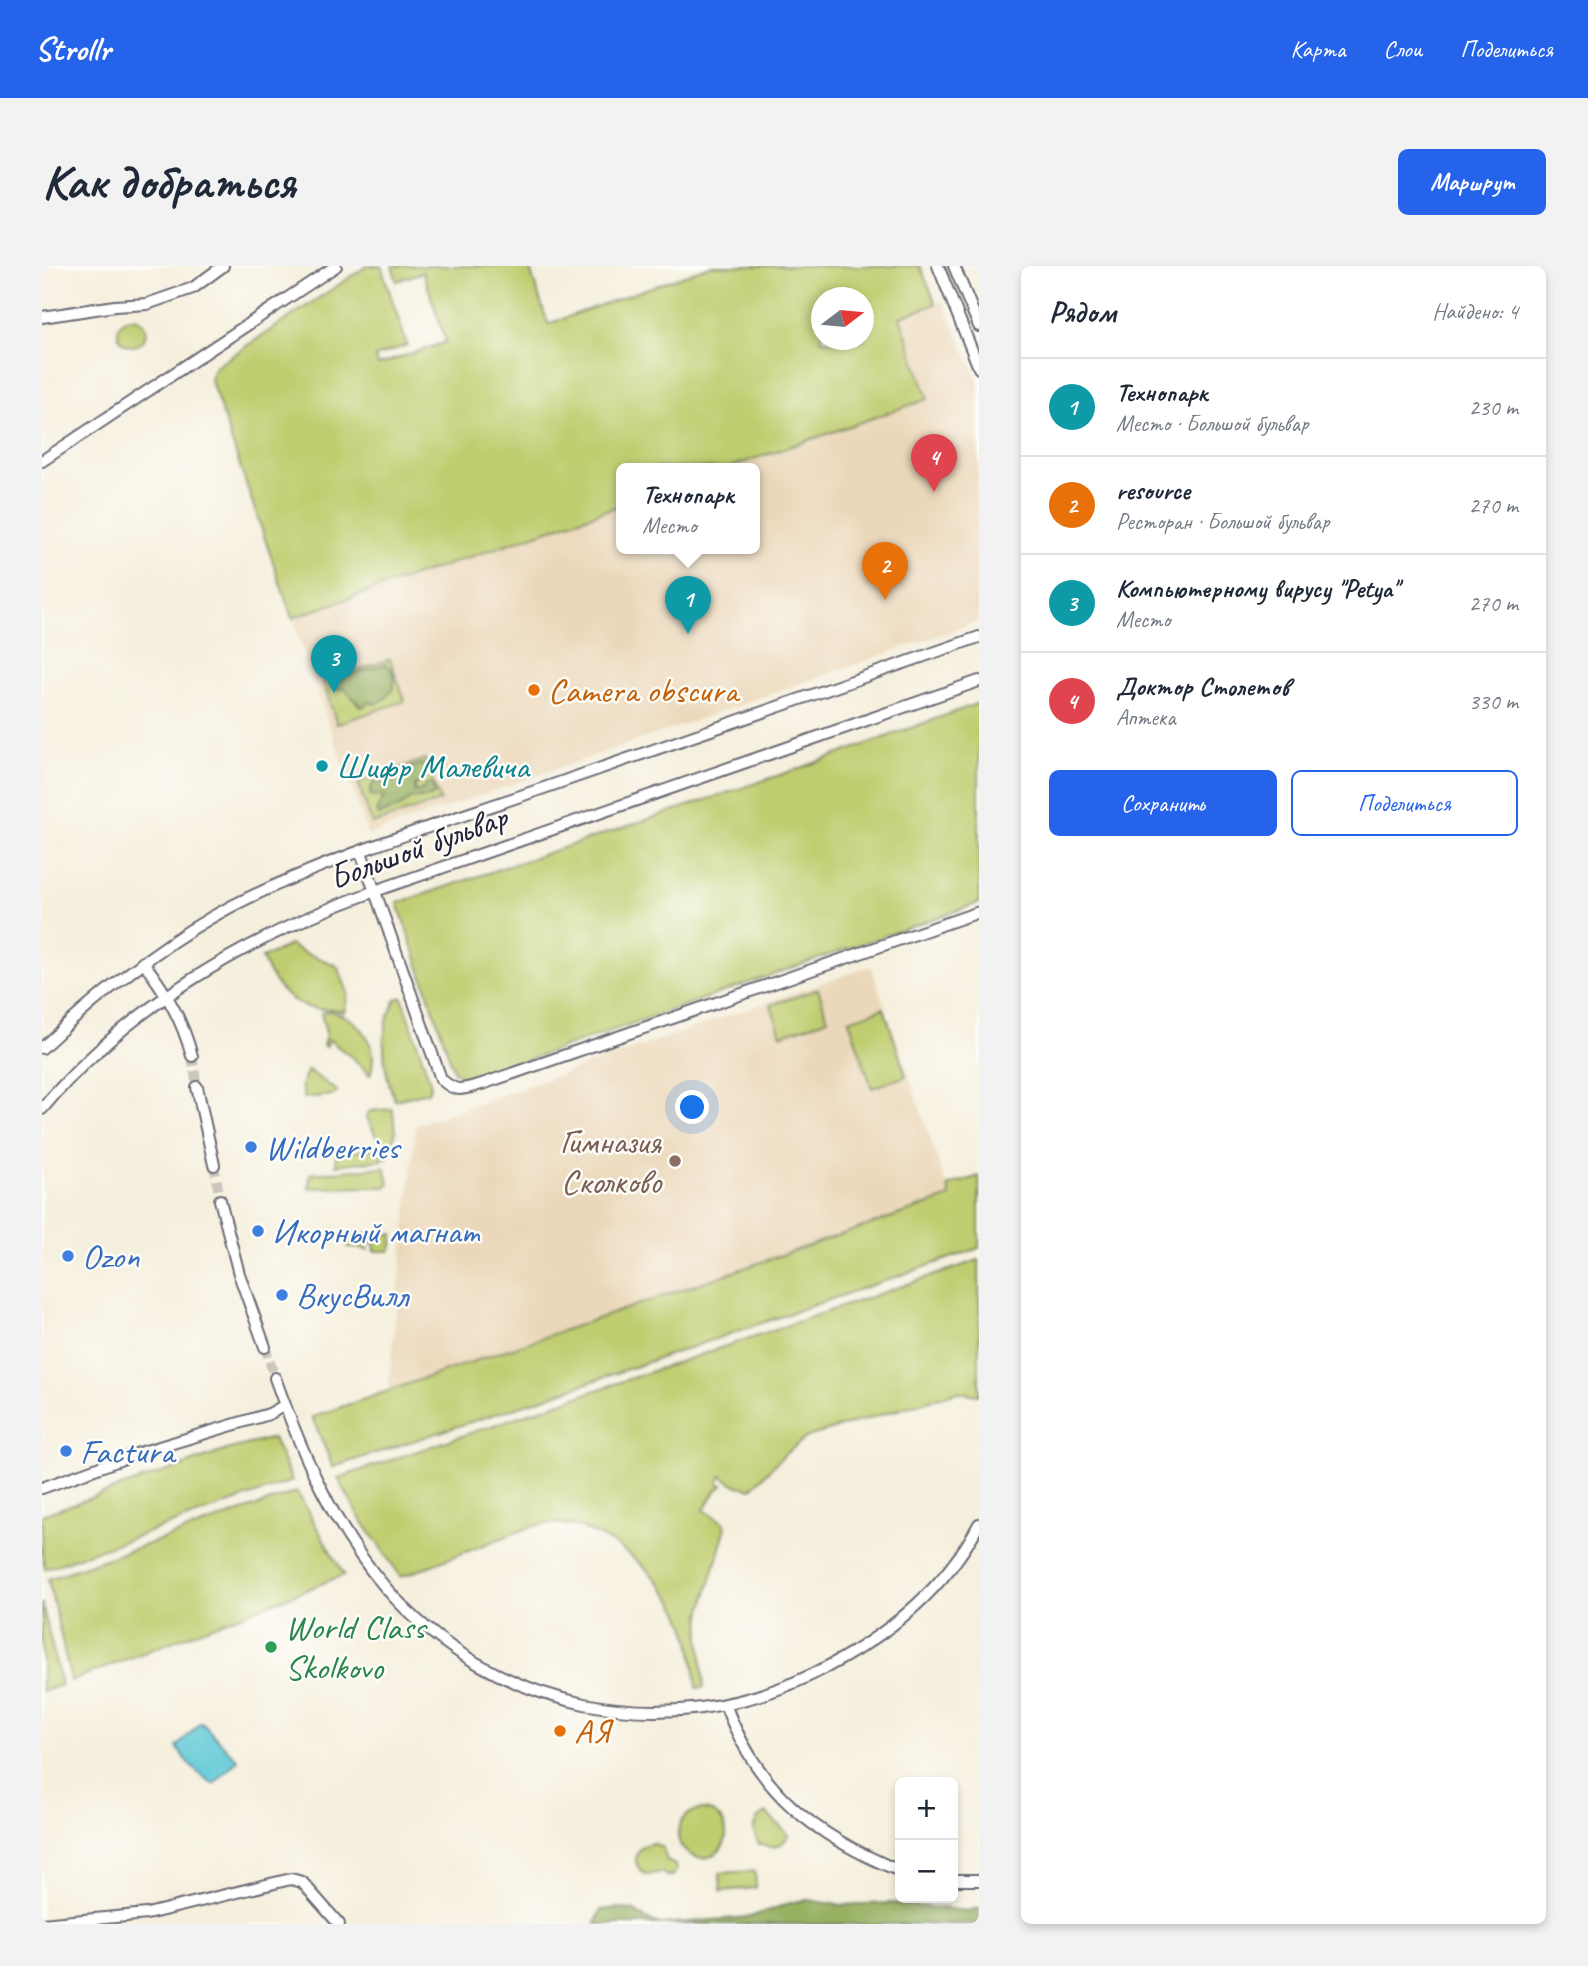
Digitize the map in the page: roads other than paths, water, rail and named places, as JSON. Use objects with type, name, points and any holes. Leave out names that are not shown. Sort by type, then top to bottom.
[{"type":"street","points":[[42,317],[146,304],[194,288],[223,266]]},
{"type":"street","points":[[42,461],[335,266]]},
{"type":"street","points":[[938,266],[979,368]]},
{"type":"street","points":[[954,266],[979,326]]},
{"type":"street","name":"Большой бульвар","points":[[42,1048],[82,1010],[143,962],[232,907],[280,884],[361,852],[979,637]]},
{"type":"street","name":"Большой бульвар","points":[[42,1109],[86,1063],[131,1023],[167,996],[237,951],[301,920],[375,891],[979,681]]},
{"type":"street","points":[[361,852],[441,1079],[451,1089],[460,1090],[979,912]]},
{"type":"street","points":[[143,962],[167,996],[184,1028],[192,1056]]},
{"type":"street","points":[[197,1087],[214,1165]]},
{"type":"street","points":[[220,1200],[240,1273],[265,1347]]},
{"type":"street","points":[[275,1378],[316,1478],[341,1525],[394,1598],[442,1640],[482,1667],[516,1684],[571,1702],[655,1712],[725,1704],[800,1680],[855,1651],[893,1625],[934,1590],[955,1564],[979,1524]]},
{"type":"street","points":[[42,1488],[136,1454],[269,1414],[285,1405]]},
{"type":"street","points":[[725,1704],[744,1746],[764,1776],[789,1805],[816,1828],[851,1850],[895,1869]]},
{"type":"street","points":[[42,1924],[147,1914],[291,1879],[302,1882],[339,1924]]},
{"type":"street","points":[[958,1880],[979,1880]]},
{"type":"water","points":[[201,1722],[238,1760],[214,1784],[193,1768],[177,1747]]},
{"type":"tunnel","points":[[192,1056],[197,1087]]},
{"type":"tunnel","points":[[214,1165],[220,1200]]},
{"type":"tunnel","points":[[265,1347],[275,1378]]},
{"type":"place","name":"Доктор Столетов","points":[[934,492]]},
{"type":"place","name":"resource","points":[[885,600]]},
{"type":"place","name":"Технопарк","points":[[688,634]]},
{"type":"place","name":"Camera obscura","points":[[534,690]]},
{"type":"place","name":"Компьютерному вирусу \"Petya\"","points":[[334,693]]},
{"type":"place","name":"Шифр Малевича","points":[[322,766]]},
{"type":"place","name":"Wildberries","points":[[251,1147]]},
{"type":"place","name":"Гимназия Сколково","points":[[675,1161]]},
{"type":"place","name":"Икорный магнат","points":[[258,1231]]},
{"type":"place","name":"Ozon","points":[[68,1256]]},
{"type":"place","name":"ВкусВилл","points":[[282,1295]]},
{"type":"place","name":"Factura","points":[[66,1451]]},
{"type":"place","name":"World Class Skolkovo","points":[[271,1647]]},
{"type":"place","name":"АЯ","points":[[560,1731]]}]
